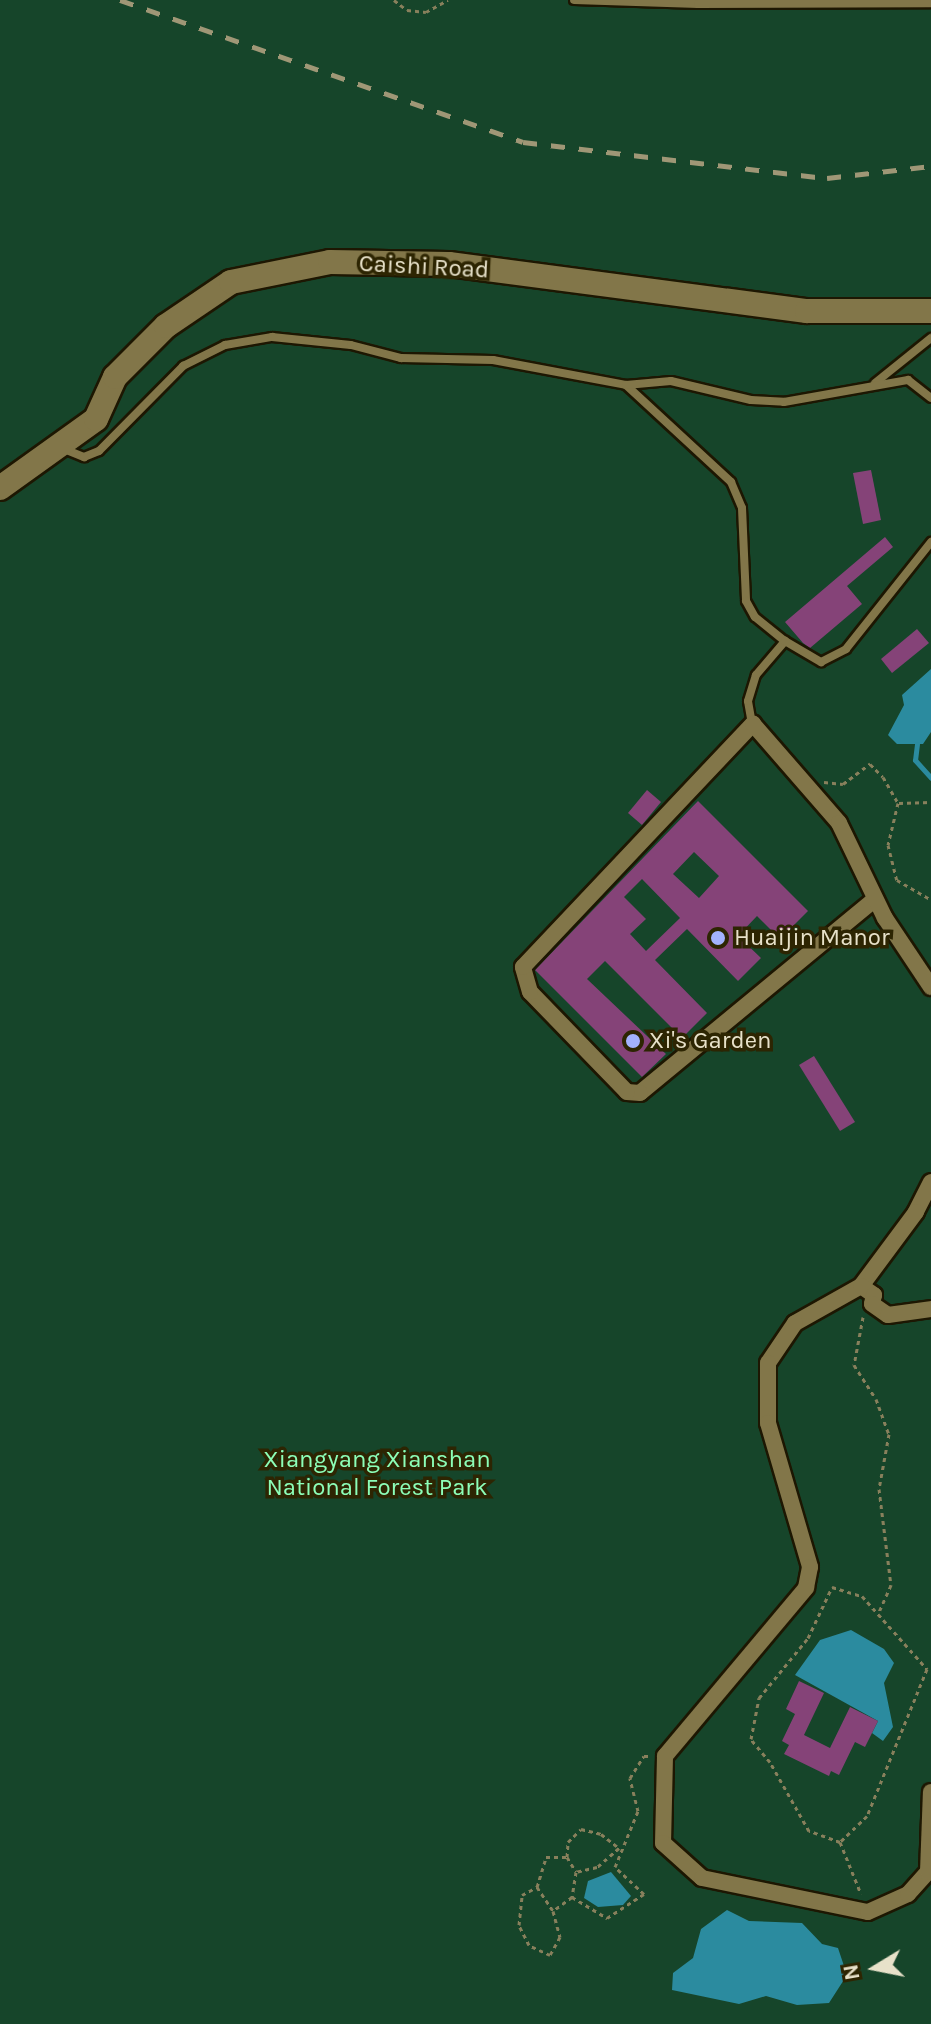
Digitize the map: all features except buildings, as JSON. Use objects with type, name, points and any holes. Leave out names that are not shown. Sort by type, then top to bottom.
[{"type":"street","name":"Caishi Road","points":[[0,488],[96,419],[115,377],[166,326],[231,282],[330,262],[449,264],[807,311],[931,311]]},
{"type":"street","points":[[874,900],[640,1093],[627,1092],[530,992],[523,967],[753,724],[839,823],[874,900],[931,987]]},
{"type":"street","points":[[931,1182],[916,1212],[861,1286],[795,1323],[768,1363],[768,1423],[810,1567],[806,1588],[665,1756],[663,1843],[702,1878],[868,1912],[908,1894],[928,1872],[931,1792]]},
{"type":"street","points":[[861,1286],[874,1295],[872,1304],[888,1315],[931,1309]]},
{"type":"lane","points":[[574,0],[931,3]]},
{"type":"lane","points":[[60,447],[84,457],[99,451],[183,366],[225,345],[272,337],[351,345],[401,358],[493,360],[626,385],[671,381],[784,402],[875,383],[908,380],[931,398]]},
{"type":"lane","points":[[875,383],[931,338]]},
{"type":"lane","points":[[626,385],[731,482],[742,508],[746,601],[755,617],[785,641],[821,662],[846,649],[931,542]]},
{"type":"lane","points":[[753,724],[748,701],[756,675],[785,641]]},
{"type":"path","points":[[394,0],[407,10],[426,12],[448,0]]},
{"type":"path","points":[[807,786],[843,784],[870,764],[898,803],[888,845],[897,880],[931,900]]},
{"type":"path","points":[[898,803],[931,802]]},
{"type":"path","points":[[872,1304],[860,1322],[854,1365],[876,1399],[889,1434],[879,1489],[891,1585],[878,1614]]},
{"type":"path","points":[[840,1842],[867,1816],[929,1668],[862,1596],[832,1587],[808,1638],[759,1698],[751,1739],[770,1762],[809,1831],[840,1842],[868,1912]]},
{"type":"path","points":[[572,1897],[607,1918],[644,1894],[615,1867],[619,1848],[638,1811],[630,1778],[644,1756],[665,1756]]},
{"type":"path","points":[[553,1911],[572,1897],[576,1872],[567,1857],[568,1842],[581,1829],[601,1834],[619,1848]]},
{"type":"path","points":[[576,1872],[597,1867],[619,1848]]},
{"type":"path","points":[[537,1887],[553,1911],[560,1937],[550,1955],[529,1945],[519,1925],[522,1895],[537,1887],[546,1857],[567,1857]]},
{"type":"green space","name":"Xiangyang Xianshan National Forest Park","points":[[0,0],[931,0],[931,2024],[0,2024]]},
{"type":"water","points":[[931,669],[931,732],[923,744],[897,744],[888,735],[904,705],[902,695]]},
{"type":"water","points":[[851,1630],[884,1649],[894,1663],[884,1683],[893,1727],[883,1741],[872,1733],[878,1721],[795,1675],[820,1640]]},
{"type":"water","points":[[611,1872],[631,1896],[623,1905],[598,1907],[584,1898],[588,1881]]},
{"type":"water","points":[[727,1910],[749,1921],[802,1923],[822,1944],[838,1948],[847,1975],[829,2003],[797,2005],[766,1996],[739,2004],[672,1990],[673,1973],[693,1958],[701,1929]]},
{"type":"waterway","points":[[917,744],[915,760],[931,778]]},
{"type":"railway","points":[[120,0],[523,142],[827,178],[931,166]]},
{"type":"place","name":"Huaijin Manor","points":[[718,938]]},
{"type":"place","name":"Xi's Garden","points":[[633,1041]]}]
